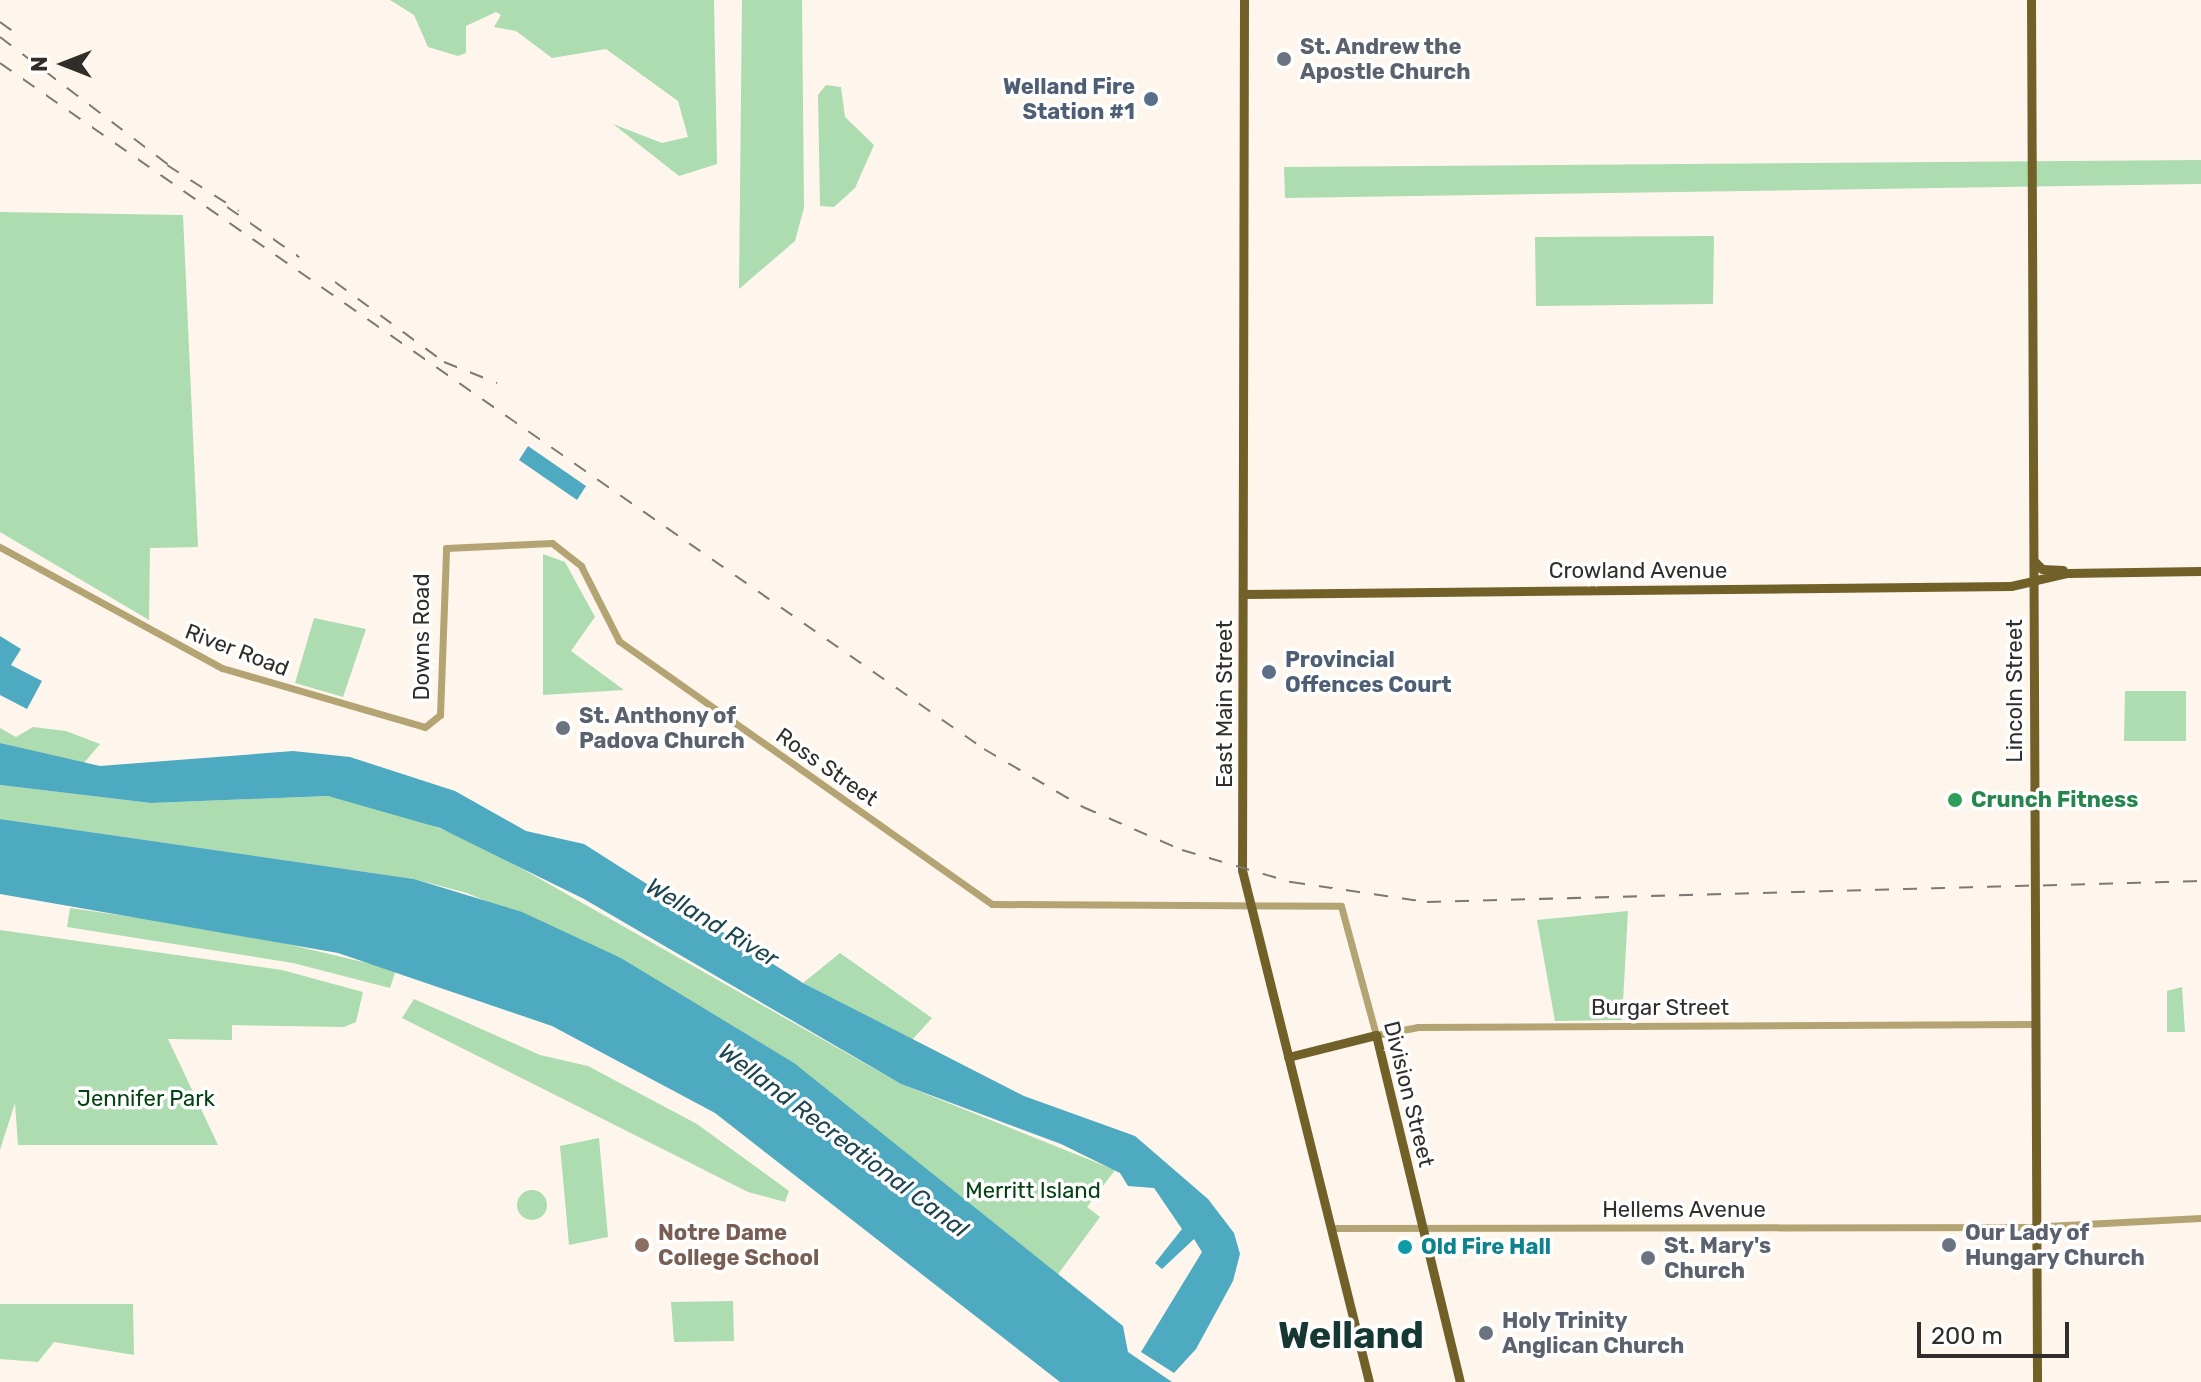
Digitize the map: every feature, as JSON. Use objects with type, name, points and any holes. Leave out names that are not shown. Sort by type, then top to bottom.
[{"type":"main road","name":"Lincoln Street","points":[[2031,0],[2037,1382]]},
{"type":"main road","name":"East Main Street","points":[[1242,4],[1242,855],[1250,902],[1369,1382]]},
{"type":"main road","points":[[2032,556],[2039,568],[2082,572],[2201,571]]},
{"type":"main road","name":"Crowland Avenue","points":[[1244,594],[1996,586],[2033,583],[2082,572]]},
{"type":"main road","points":[[1996,586],[2027,592],[2033,610]]},
{"type":"main road","points":[[1278,1016],[1289,1046],[1309,1051]]},
{"type":"main road","name":"Burgar Street","points":[[1288,1057],[1376,1035]]},
{"type":"main road","name":"Division Street","points":[[1376,1035],[1460,1382]]},
{"type":"street","name":"Ross Street","points":[[446,548],[526,541],[564,549],[581,566],[619,641],[992,904],[1250,902]]},
{"type":"street","name":"River Road","points":[[0,547],[222,668],[433,725]]},
{"type":"street","name":"Downs Road","points":[[433,725],[440,715],[446,548]]},
{"type":"street","name":"Division Street","points":[[1250,902],[1344,909],[1376,1035]]},
{"type":"street","name":"Burgar Street","points":[[1376,1035],[1418,1027],[2035,1024]]},
{"type":"street","name":"Hellems Avenue","points":[[1331,1228],[2036,1227],[2201,1218]]},
{"type":"green space","points":[[390,0],[714,0],[717,164],[679,176],[613,124],[662,143],[688,137],[678,101],[606,49],[552,58],[516,31],[494,27],[501,15],[496,12],[466,26],[466,53],[458,56],[428,47],[414,15]]},
{"type":"green space","points":[[742,0],[802,0],[804,208],[795,241],[739,289]]},
{"type":"green space","points":[[826,85],[841,87],[845,117],[874,145],[855,188],[834,207],[820,206],[818,95]]},
{"type":"green space","points":[[2201,160],[2201,184],[1285,198],[1284,167]]},
{"type":"green space","points":[[0,212],[183,215],[198,547],[150,548],[149,620],[0,532]]},
{"type":"green space","points":[[1714,236],[1713,304],[1536,306],[1535,237]]},
{"type":"green space","points":[[543,554],[565,562],[595,617],[571,651],[624,690],[543,695]]},
{"type":"green space","points":[[314,618],[366,629],[343,697],[295,683]]},
{"type":"green space","points":[[2125,691],[2186,691],[2186,741],[2124,741]]},
{"type":"green space","points":[[33,727],[66,731],[100,744],[83,764],[0,743],[0,728],[16,737]]},
{"type":"green space","name":"Merritt Island","points":[[0,785],[151,803],[328,796],[371,803],[473,841],[901,1084],[1115,1170],[1087,1207],[1100,1217],[1056,1277],[756,1042],[621,958],[467,893],[414,879],[0,819]]},
{"type":"green space","points":[[70,908],[237,932],[396,970],[390,988],[293,963],[67,927]]},
{"type":"green space","points":[[1628,911],[1622,1020],[1555,1021],[1537,920]]},
{"type":"green space","name":"Jennifer Park","points":[[0,930],[282,970],[363,992],[356,1022],[344,1027],[232,1025],[232,1040],[168,1039],[218,1145],[18,1145],[15,1103],[0,1150]]},
{"type":"green space","points":[[840,953],[932,1018],[912,1040],[803,983]]},
{"type":"green space","points":[[2182,987],[2185,1032],[2167,1032],[2167,991]]},
{"type":"green space","points":[[414,999],[540,1055],[588,1066],[697,1124],[789,1191],[785,1202],[748,1192],[402,1018]]},
{"type":"green space","points":[[599,1138],[608,1237],[569,1245],[560,1146]]},
{"type":"green space","points":[[532,1190],[538,1191],[546,1199],[546,1211],[538,1219],[532,1220],[526,1219],[518,1211],[517,1205],[518,1199],[526,1191]]},
{"type":"green space","points":[[733,1301],[734,1341],[674,1342],[671,1302]]},
{"type":"green space","points":[[0,1304],[133,1304],[134,1355],[54,1342],[38,1362],[0,1359]]},
{"type":"water","points":[[528,446],[586,486],[577,500],[519,460]]},
{"type":"water","points":[[0,636],[21,649],[11,665],[42,681],[27,709],[0,695]]},
{"type":"water","points":[[0,743],[100,766],[293,751],[350,757],[455,791],[526,831],[584,844],[803,983],[1024,1096],[1135,1136],[1208,1199],[1234,1233],[1240,1254],[1233,1281],[1196,1349],[1174,1373],[1141,1352],[1202,1252],[1194,1239],[1162,1269],[1155,1263],[1182,1229],[1154,1188],[1128,1186],[1120,1173],[1061,1144],[901,1084],[584,899],[440,828],[328,796],[151,803],[0,785]]},
{"type":"water","name":"Welland Recreational Canal","points":[[0,819],[414,879],[522,912],[621,958],[794,1063],[1123,1326],[1128,1352],[1172,1382],[1060,1382],[715,1113],[552,1026],[338,953],[0,894]]},
{"type":"railway","points":[[0,22],[18,35]]},
{"type":"railway","points":[[0,37],[175,170]]},
{"type":"railway","points":[[0,63],[984,749],[1083,807],[1182,850],[1291,882],[1427,902],[2201,881]]},
{"type":"railway","points":[[167,165],[239,211]]},
{"type":"railway","points":[[227,207],[299,257]]},
{"type":"railway","points":[[335,282],[444,362],[497,383]]},
{"type":"place","name":"St. Andrew the Apostle Church","points":[[1284,59]]},
{"type":"place","name":"Welland Fire Station #1","points":[[1151,99]]},
{"type":"place","name":"Provincial Offences Court","points":[[1269,672]]},
{"type":"place","name":"St. Anthony of Padova Church","points":[[563,728]]},
{"type":"place","name":"Crunch Fitness","points":[[1955,800]]},
{"type":"place","name":"Notre Dame College School","points":[[642,1245]]},
{"type":"place","name":"Our Lady of Hungary Church","points":[[1949,1245]]},
{"type":"place","name":"Old Fire Hall","points":[[1405,1247]]},
{"type":"place","name":"St. Mary's Church","points":[[1648,1258]]},
{"type":"place","name":"Holy Trinity Anglican Church","points":[[1486,1333]]},
{"type":"district","name":"Welland","points":[[1351,1336]]},
{"type":"water label","name":"Welland River","points":[[712,923]]}]
